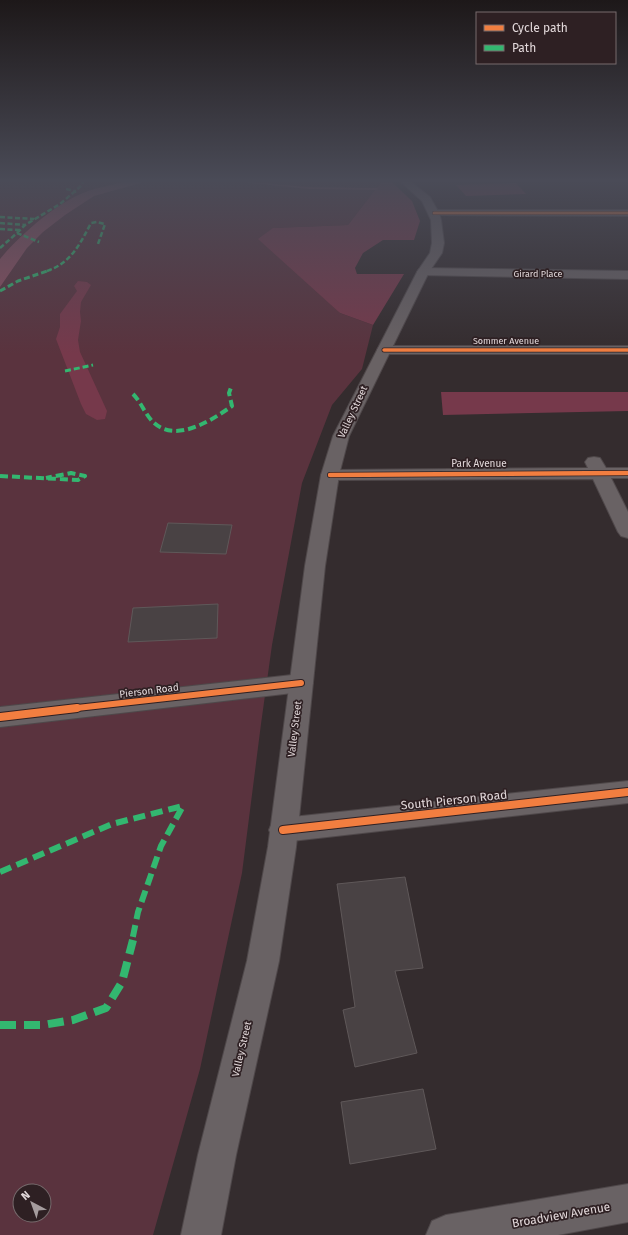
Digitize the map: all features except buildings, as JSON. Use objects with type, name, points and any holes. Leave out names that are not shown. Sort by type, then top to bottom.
[{"type":"street","name":"Valley Street","points":[[201,1235],[217,1155],[263,961],[283,830],[315,566],[332,467],[342,436],[356,404],[423,272],[436,253],[438,240]]},
{"type":"street","name":"Girard Place","points":[[423,272],[628,275]]},
{"type":"street","name":"Sommer Avenue","points":[[384,350],[628,350]]},
{"type":"street","name":"Park Avenue","points":[[332,467],[596,467],[628,462]]},
{"type":"street","name":"Park Avenue","points":[[596,467],[628,473]]},
{"type":"street","points":[[596,467],[628,532]]},
{"type":"street","name":"Pierson Road","points":[[0,717],[301,683]]},
{"type":"street","name":"South Pierson Road","points":[[283,830],[628,792]]},
{"type":"street","name":"Broadview Avenue","points":[[446,1235],[628,1203]]},
{"type":"shaded area","points":[[0,240],[283,240],[340,313],[373,325],[362,369],[332,405],[302,483],[272,645],[242,873],[200,1069],[153,1235],[0,1235]]},
{"type":"shaded area","points":[[17,240],[35,240],[27,248],[0,287],[0,259]]},
{"type":"shaded area","points":[[259,240],[414,240],[383,240],[363,253],[355,268],[357,274],[404,274],[373,325],[340,313]]},
{"type":"shaded area","points":[[78,281],[87,282],[91,285],[81,302],[81,321],[78,340],[80,352],[107,411],[105,419],[97,420],[86,414],[56,339],[60,327],[60,314],[77,291],[74,286]]},
{"type":"shaded area","points":[[441,392],[628,392],[628,411],[443,415]]},
{"type":"marked path","points":[[0,248],[9,240]]},
{"type":"marked path","points":[[33,240],[39,242]]},
{"type":"marked path","points":[[0,291],[18,281],[58,267],[64,263],[82,240]]},
{"type":"marked path","points":[[98,244],[100,240]]},
{"type":"marked path","points":[[65,371],[93,365]]},
{"type":"marked path","points":[[133,394],[153,422],[161,428],[171,431],[193,428],[214,418],[232,406],[229,393],[232,385]]},
{"type":"marked path","points":[[0,476],[78,480],[85,476],[71,473],[46,478]]},
{"type":"marked path","points":[[0,872],[112,824],[183,806],[161,846],[138,912],[129,958],[122,982],[106,1008],[73,1020],[43,1025],[0,1025]]},
{"type":"cycle path","points":[[384,350],[628,350]]},
{"type":"cycle path","points":[[330,475],[628,473]]},
{"type":"cycle path","points":[[0,717],[301,683]]},
{"type":"cycle path","points":[[283,830],[628,792]]}]
